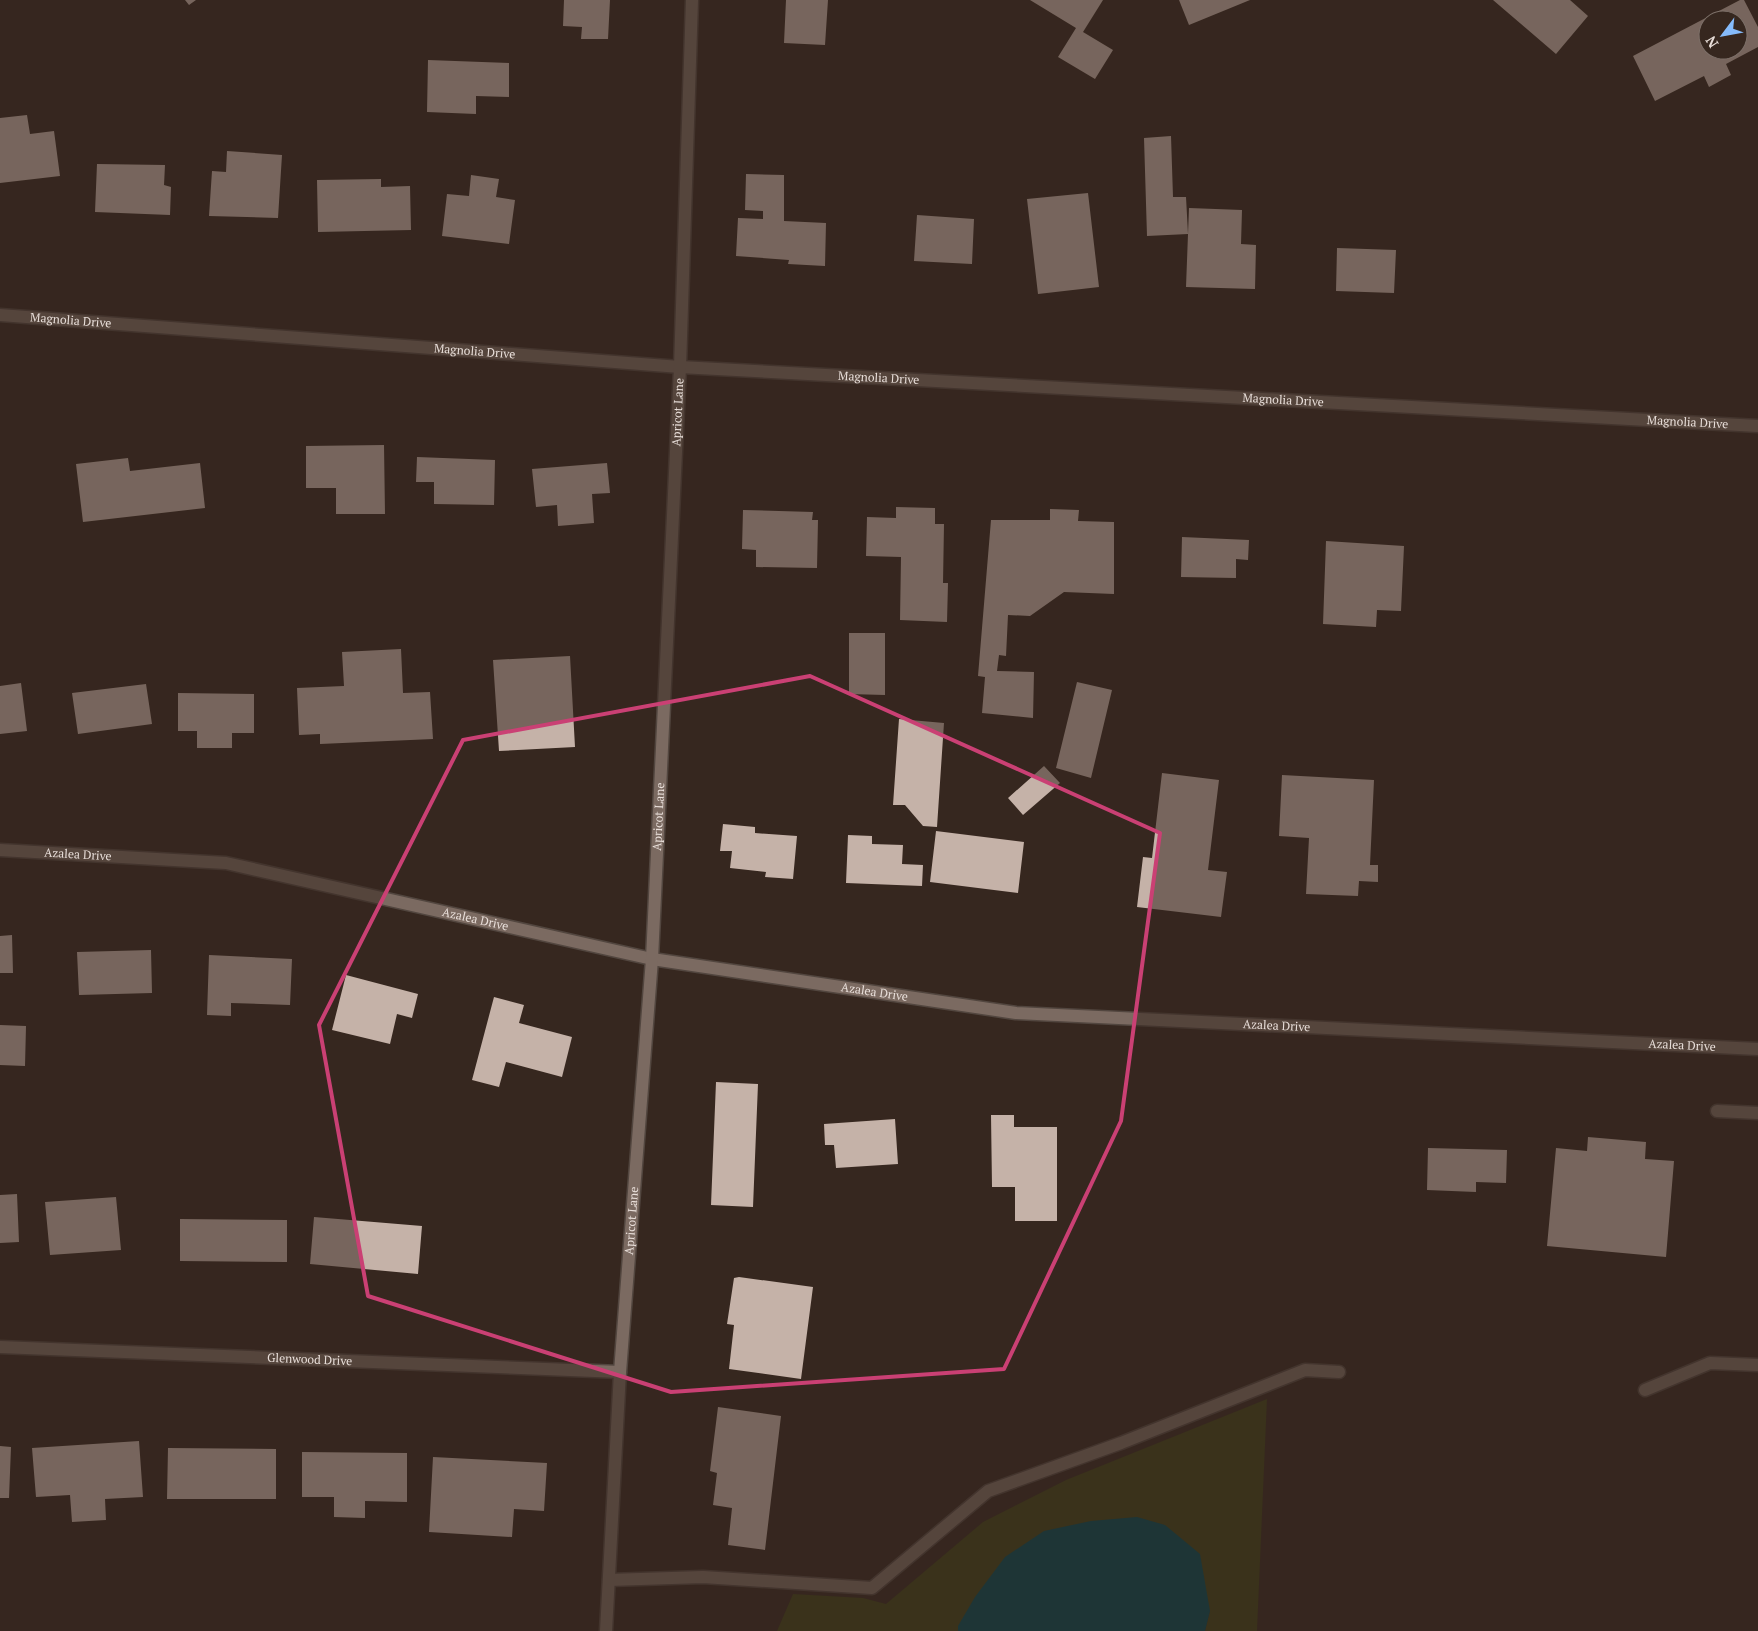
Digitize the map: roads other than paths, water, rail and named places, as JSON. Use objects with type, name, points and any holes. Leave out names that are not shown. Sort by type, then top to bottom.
[{"type":"street","name":"Apricot Lane","points":[[606,1631],[620,1372],[652,959],[680,367],[692,0]]},
{"type":"street","name":"Magnolia Drive","points":[[0,315],[680,367],[1758,426]]},
{"type":"street","name":"Azalea Drive","points":[[0,850],[226,863],[652,959],[1016,1013],[1758,1049]]},
{"type":"street","points":[[1717,1111],[1758,1113]]},
{"type":"street","name":"Glenwood Drive","points":[[0,1347],[620,1372]]},
{"type":"street","points":[[1645,1390],[1710,1363],[1758,1365]]},
{"type":"street","points":[[609,1580],[703,1577],[872,1588],[988,1492],[1121,1443],[1305,1370],[1339,1372]]},
{"type":"water","points":[[1137,1517],[1165,1525],[1200,1554],[1210,1611],[1205,1631],[958,1631],[958,1626],[975,1597],[1005,1557],[1044,1531],[1091,1521]]}]
